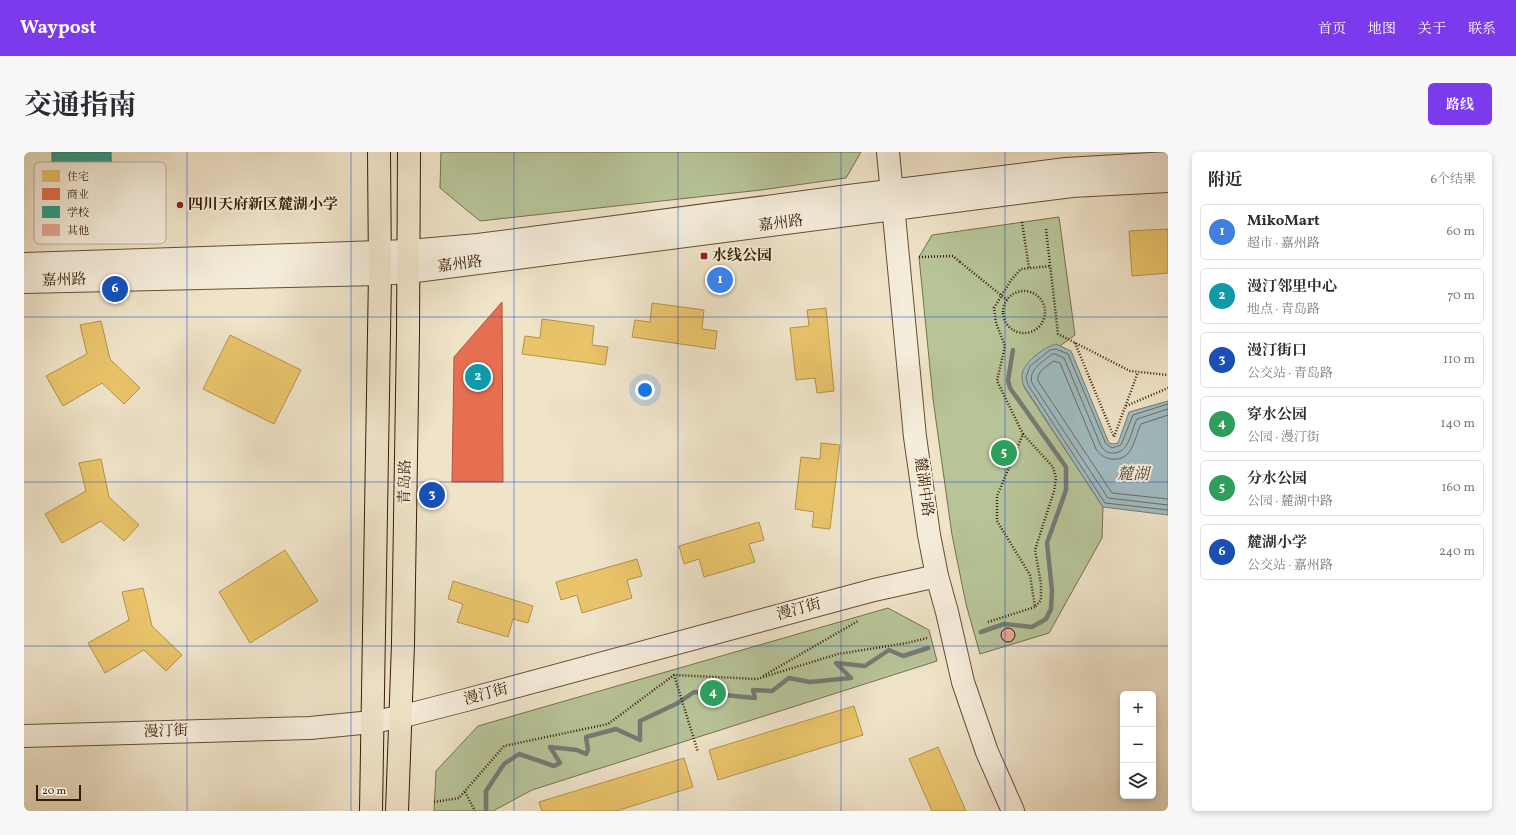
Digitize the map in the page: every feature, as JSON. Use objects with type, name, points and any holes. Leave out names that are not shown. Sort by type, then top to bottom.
[{"type":"main road","name":"青岛路","points":[[371,811],[380,274],[379,152]]},
{"type":"main road","name":"青岛路","points":[[397,811],[404,612],[410,152]]},
{"type":"street","name":"麓湖中路","points":[[888,152],[915,437],[937,576],[948,612],[963,682],[988,752],[1013,811]]},
{"type":"street","points":[[892,200],[1066,169],[1168,163]]},
{"type":"street","points":[[892,200],[1072,186],[1168,181]]},
{"type":"street","name":"嘉州路","points":[[24,282],[380,274],[409,261],[892,200]]},
{"type":"street","name":"嘉州路","points":[[24,264],[380,252],[409,261]]},
{"type":"street","name":"漫汀街","points":[[24,736],[310,728],[372,722],[400,717],[874,590],[937,576]]},
{"type":"path","points":[[1022,222],[1029,268]]},
{"type":"path","points":[[1046,229],[1058,334],[1130,371],[1168,375]]},
{"type":"path","points":[[919,257],[953,256],[1007,300]]},
{"type":"path","points":[[988,622],[1035,607],[1041,600],[1041,584],[1035,550],[1054,491],[1056,478],[1053,467],[1023,434],[997,381],[1004,346],[996,323],[994,308],[1011,280],[1021,269],[1051,266]]},
{"type":"path","points":[[1018,291],[1032,292],[1038,296],[1043,301],[1046,314],[1040,327],[1028,334],[1014,332],[1004,321],[1004,306],[1007,300],[1012,294],[1018,291]]},
{"type":"path","points":[[1075,343],[1114,437],[1138,372]]},
{"type":"path","points":[[1125,406],[1168,388]]},
{"type":"path","points":[[1023,434],[997,496],[997,521],[1030,575],[1035,607]]},
{"type":"path","points":[[757,679],[858,622]]},
{"type":"path","points":[[434,802],[459,798],[504,746],[608,724],[674,675],[757,679],[838,654],[908,643],[927,638]]},
{"type":"path","points":[[674,675],[692,728],[698,752]]},
{"type":"path","points":[[465,792],[475,811]]},
{"type":"green space","points":[[441,152],[861,152],[846,178],[761,190],[480,221],[440,188]]},
{"type":"green space","points":[[1059,217],[1075,335],[1035,364],[1024,387],[1103,507],[1102,538],[1049,633],[980,654],[966,604],[952,535],[933,399],[919,257],[932,235]]},
{"type":"green space","points":[[888,608],[929,630],[937,661],[532,790],[493,811],[434,811],[436,771],[478,726]]},
{"type":"water","name":"麓湖","points":[[1056,344],[1071,351],[1109,443],[1118,443],[1129,412],[1168,401],[1168,515],[1103,507],[1023,383],[1023,372],[1029,362],[1040,352]]},
{"type":"building: 住宅","points":[[1168,229],[1168,273],[1132,276],[1129,231]]},
{"type":"building: 住宅","points":[[652,303],[704,310],[702,329],[717,331],[715,349],[632,337],[635,320],[650,322]]},
{"type":"building: 住宅","points":[[826,308],[834,391],[817,393],[815,378],[796,380],[790,328],[809,326],[807,310]]},
{"type":"building: 住宅","points":[[542,319],[594,326],[592,345],[608,347],[605,365],[522,354],[525,336],[540,338]]},
{"type":"building: 住宅","points":[[101,321],[110,359],[140,388],[124,404],[102,383],[63,406],[46,376],[87,354],[80,325]]},
{"type":"building: 住宅","points":[[230,335],[301,370],[274,424],[203,389]]},
{"type":"building: 住宅","points":[[821,443],[840,445],[830,529],[812,527],[814,512],[795,509],[801,457],[820,459]]},
{"type":"building: 住宅","points":[[101,459],[109,497],[139,525],[124,541],[101,521],[62,543],[45,514],[86,491],[79,463]]},
{"type":"building: 住宅","points":[[759,522],[764,540],[749,544],[755,562],[704,577],[699,559],[684,564],[679,546]]},
{"type":"building: 住宅","points":[[285,550],[318,601],[250,643],[219,592]]},
{"type":"building: 住宅","points":[[637,559],[642,576],[627,580],[632,598],[582,613],[577,595],[561,600],[556,582]]},
{"type":"building: 住宅","points":[[453,581],[533,606],[528,623],[513,619],[508,637],[457,622],[463,604],[448,599]]},
{"type":"building: 住宅","points":[[143,588],[152,626],[182,655],[166,671],[144,650],[105,673],[88,643],[129,620],[122,592]]},
{"type":"building: 住宅","points":[[854,706],[863,735],[718,780],[709,750]]},
{"type":"building: 住宅","points":[[938,747],[966,811],[932,811],[909,759]]},
{"type":"building: 住宅","points":[[684,758],[693,787],[616,811],[542,811],[539,802]]},
{"type":"building: 商业","points":[[502,302],[503,482],[452,482],[454,357]]},
{"type":"building: 学校","points":[[52,152],[111,152],[111,162],[52,162]]},
{"type":"building: 其他","points":[[1005,628],[1011,628],[1015,632],[1015,638],[1011,642],[1005,642],[1001,638],[1001,632]]},
{"type":"waterway","points":[[981,632],[1004,624],[1032,627],[1046,619],[1051,609],[1052,591],[1047,543],[1066,490],[1066,467],[1010,388],[1008,380],[1013,350]]},
{"type":"waterway","points":[[486,811],[486,791],[504,764],[519,754],[554,766],[560,763],[550,747],[577,750],[586,754],[588,750],[586,737],[616,729],[640,740],[640,721],[678,703],[694,692],[755,698],[753,690],[772,691],[789,678],[810,682],[851,678],[836,663],[865,666],[889,650],[903,656],[928,648]]},
{"type":"place","name":"四川天府新区麓湖小学","points":[[180,205]]},
{"type":"place","name":"水线公园","points":[[704,256]]},
{"type":"place","name":"MikoMart","points":[[720,280]]},
{"type":"place","name":"麓湖小学","points":[[115,289]]},
{"type":"place","name":"漫汀邻里中心","points":[[478,377]]},
{"type":"place","name":"分水公园","points":[[1004,453]]},
{"type":"place","name":"漫汀街口","points":[[432,495]]},
{"type":"place","name":"穿水公园","points":[[713,693]]}]
